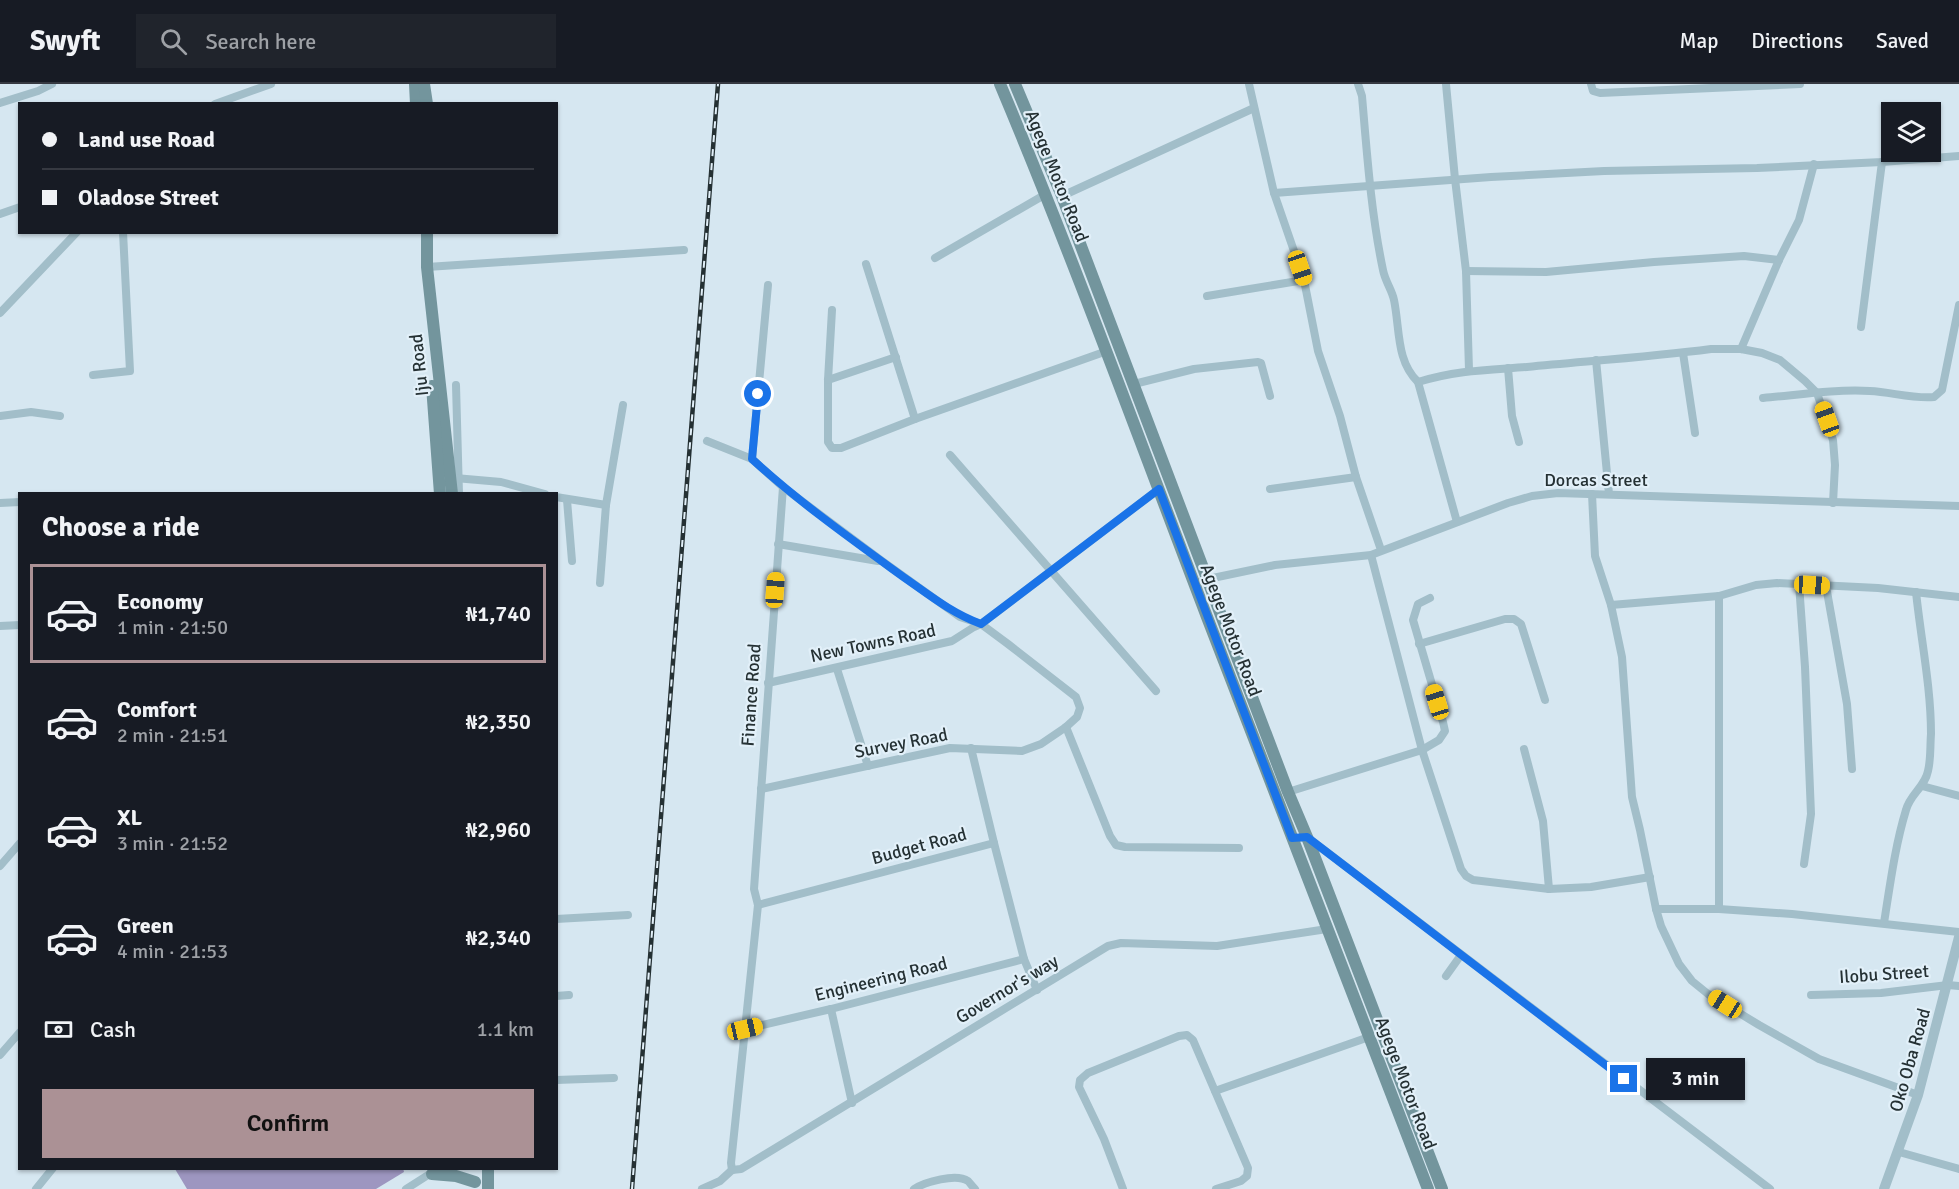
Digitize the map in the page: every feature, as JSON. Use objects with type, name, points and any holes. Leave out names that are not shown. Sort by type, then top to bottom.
[{"type":"main road","points":[[415,84],[416,102]]},
{"type":"main road","points":[[424,84],[427,102]]},
{"type":"main road","name":"Agege Motor Road","points":[[1000,84],[1107,351],[1194,584],[1369,1037],[1432,1188]]},
{"type":"main road","name":"Agege Motor Road","points":[[1015,84],[1062,196],[1307,837],[1432,1188]]},
{"type":"main road","points":[[1059,228],[1072,223]]},
{"type":"main road","name":"Iju Road","points":[[425,234],[427,267],[454,478],[452,492]]},
{"type":"main road","name":"Iju Road","points":[[425,234],[440,492]]},
{"type":"main road","points":[[1088,304],[1100,300]]},
{"type":"main road","points":[[474,1170],[475,1186]]},
{"type":"main road","points":[[488,1170],[488,1189]]},
{"type":"main road","points":[[435,1171],[456,1176],[475,1186]]},
{"type":"street","points":[[0,103],[39,91],[52,84]]},
{"type":"street","points":[[222,102],[271,84]]},
{"type":"street","points":[[1249,84],[1274,193],[1304,280],[1318,351],[1340,416],[1356,477],[1381,550]]},
{"type":"street","points":[[1358,84],[1362,96],[1370,186],[1384,273],[1396,309],[1401,351],[1405,367],[1418,382],[1457,522]]},
{"type":"street","points":[[1446,84],[1466,271],[1469,370]]},
{"type":"street","points":[[1591,84],[1593,91],[1600,93],[1800,84]]},
{"type":"street","points":[[1062,196],[1254,108]]},
{"type":"street","points":[[1941,157],[1959,156]]},
{"type":"street","points":[[1274,193],[1455,179],[1604,171],[1756,168],[1882,162],[1862,327]]},
{"type":"street","points":[[1741,349],[1779,260],[1799,220],[1814,164]]},
{"type":"street","points":[[935,258],[1046,194]]},
{"type":"street","points":[[0,214],[18,208]]},
{"type":"street","points":[[0,313],[75,234]]},
{"type":"street","points":[[93,375],[130,371],[123,234]]},
{"type":"street","points":[[427,267],[684,250]]},
{"type":"street","points":[[1466,271],[1546,272],[1744,256],[1779,260]]},
{"type":"street","points":[[866,264],[915,418]]},
{"type":"street","points":[[1206,296],[1304,280]]},
{"type":"street","points":[[752,459],[768,285]]},
{"type":"street","points":[[1763,398],[1869,391],[1924,398],[1934,397],[1942,390],[1959,305]]},
{"type":"street","points":[[832,310],[828,380],[828,442],[832,448],[841,448],[915,418],[1107,351]]},
{"type":"street","points":[[1418,382],[1469,370],[1711,349],[1741,349],[1762,353],[1780,360],[1817,393],[1833,440],[1835,465],[1833,503]]},
{"type":"street","points":[[1683,352],[1695,433]]},
{"type":"street","points":[[828,380],[896,357]]},
{"type":"street","points":[[1596,360],[1609,494]]},
{"type":"street","points":[[1134,384],[1194,369],[1255,362],[1261,363],[1269,396]]},
{"type":"street","points":[[1508,368],[1512,416],[1519,442]]},
{"type":"street","points":[[456,385],[454,478],[458,492]]},
{"type":"street","points":[[600,583],[606,505],[623,405]]},
{"type":"street","points":[[0,416],[31,412],[60,416]]},
{"type":"street","points":[[707,441],[752,459],[783,487],[882,561],[960,617],[981,624]]},
{"type":"street","points":[[950,455],[1156,691]]},
{"type":"street","points":[[1270,489],[1356,477]]},
{"type":"street","points":[[454,478],[501,482],[520,490]]},
{"type":"street","name":"Finance Road","points":[[732,1170],[758,905],[754,889],[783,487]]},
{"type":"street","name":"New Towns Road","points":[[768,683],[948,644],[981,624],[1159,489]]},
{"type":"street","name":"Dorcas Street","points":[[1194,584],[1275,565],[1371,555],[1532,496],[1558,493],[1959,506]]},
{"type":"street","points":[[1592,494],[1594,556],[1611,605],[1622,657],[1632,797],[1656,909],[1661,926],[1679,964],[1692,981],[1708,994],[1820,1059],[1918,1095]]},
{"type":"street","points":[[558,498],[606,505]]},
{"type":"street","points":[[567,500],[572,561]]},
{"type":"street","points":[[0,503],[18,502]]},
{"type":"street","points":[[778,544],[882,561]]},
{"type":"street","points":[[1371,555],[1422,750],[1461,869],[1466,876],[1473,880],[1549,889],[1591,887],[1650,877]]},
{"type":"street","points":[[1611,605],[1719,596],[1756,585],[1798,584],[1878,588],[1959,597]]},
{"type":"street","points":[[1798,584],[1805,667],[1810,814],[1804,864]]},
{"type":"street","points":[[1826,586],[1847,704],[1852,769]]},
{"type":"street","points":[[1884,923],[1892,868],[1906,808],[1913,794],[1922,786],[1928,772],[1930,757],[1931,704],[1916,592]]},
{"type":"street","points":[[1719,596],[1719,909]]},
{"type":"street","points":[[1288,792],[1422,750],[1440,740],[1445,731],[1413,620],[1418,604],[1430,598]]},
{"type":"street","points":[[1419,644],[1505,619],[1514,619],[1521,624],[1545,700]]},
{"type":"street","name":"Survey Road","points":[[761,789],[950,748],[1022,751],[1041,744],[1077,717],[1080,708],[1076,697],[981,624]]},
{"type":"street","points":[[0,626],[18,625]]},
{"type":"street","points":[[837,669],[868,766]]},
{"type":"street","points":[[1066,727],[1110,836],[1116,845],[1239,848]]},
{"type":"street","name":"Budget Road","points":[[758,905],[994,843],[971,748]]},
{"type":"street","points":[[1524,748],[1543,821],[1549,889]]},
{"type":"street","points":[[1922,786],[1959,796]]},
{"type":"street","points":[[1292,838],[1307,837],[1770,1189]]},
{"type":"street","points":[[994,843],[1024,959],[1037,990]]},
{"type":"street","points":[[0,866],[18,845]]},
{"type":"street","points":[[1656,909],[1719,909],[1884,923],[1959,932]]},
{"type":"street","points":[[558,919],[628,915]]},
{"type":"street","name":"Governor's way","points":[[702,1189],[720,1181],[732,1170],[741,1170],[1108,946],[1121,943],[1217,946],[1328,928]]},
{"type":"street","name":"Oko Oba Road","points":[[1884,1189],[1899,1152],[1954,986],[1959,937]]},
{"type":"street","points":[[1446,976],[1461,955]]},
{"type":"street","name":"Engineering Road","points":[[745,1029],[1024,959]]},
{"type":"street","name":"Ilobu Street","points":[[1811,995],[1881,993],[1954,986]]},
{"type":"street","points":[[558,996],[569,995]]},
{"type":"street","points":[[831,1009],[852,1103]]},
{"type":"street","points":[[0,1055],[18,1034]]},
{"type":"street","points":[[1123,1189],[1104,1138],[1078,1087],[1080,1080],[1088,1073],[1179,1036],[1187,1035],[1193,1040],[1248,1168],[1247,1176],[1241,1181],[1216,1189]]},
{"type":"street","points":[[1215,1090],[1369,1037]]},
{"type":"street","points":[[558,1080],[614,1078]]},
{"type":"street","points":[[1899,1152],[1959,1168]]},
{"type":"street","points":[[36,1189],[51,1170]]},
{"type":"street","points":[[406,1189],[435,1171]]},
{"type":"street","points":[[914,1189],[931,1182],[959,1178],[968,1181],[975,1189]]},
{"type":"shaded area","points":[[176,1170],[404,1170],[404,1172],[376,1189],[187,1189]]},
{"type":"railway","points":[[632,1189],[718,84]]},
{"type":"route","points":[[758,394],[752,459],[783,487],[882,561],[960,617],[981,624],[1159,489],[1292,838],[1307,837],[1624,1079]]}]
